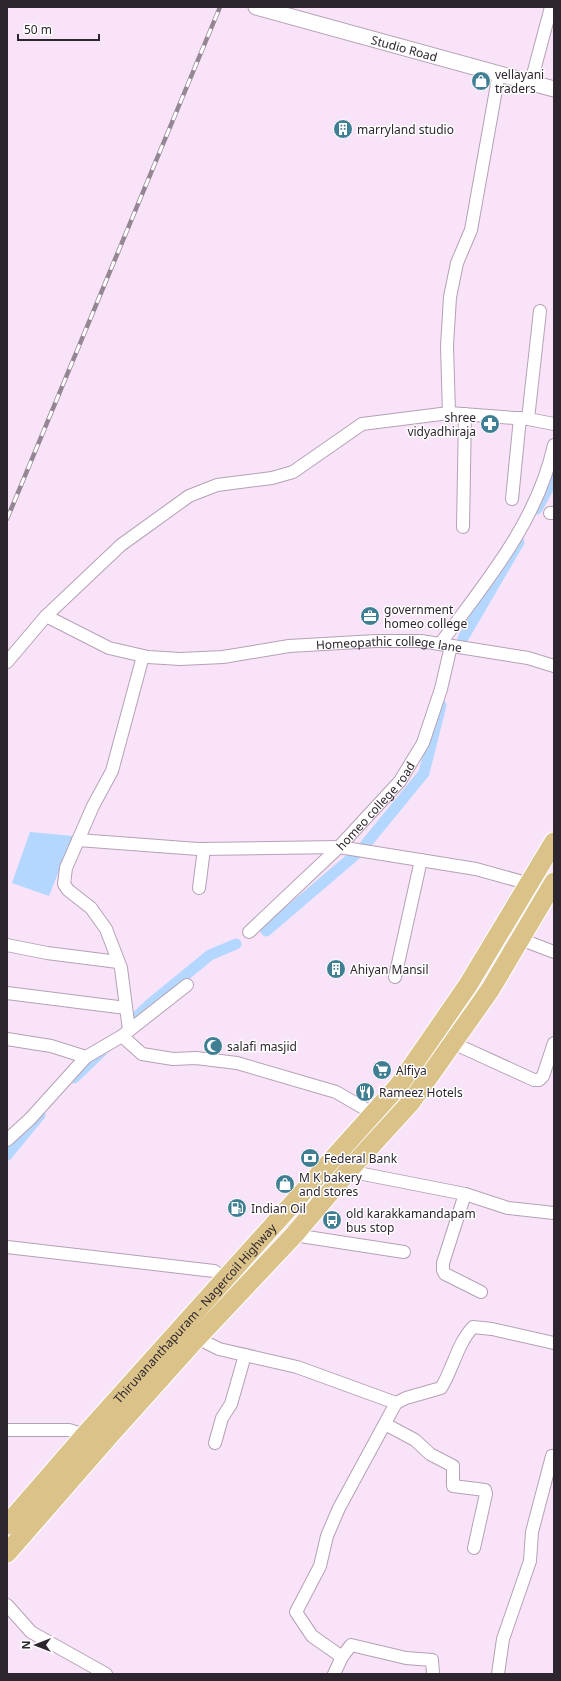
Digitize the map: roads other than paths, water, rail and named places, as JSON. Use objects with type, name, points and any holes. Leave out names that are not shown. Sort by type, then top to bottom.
[{"type":"main road","name":"Thiruvananthapuram - Nagercoil Highway","points":[[7,1553],[197,1338],[294,1235],[374,1114],[399,1085],[468,985],[554,842]]},
{"type":"main road","name":"Thiruvananthapuram - Nagercoil Highway","points":[[7,1525],[85,1435],[226,1278],[341,1165],[411,1102],[490,990],[554,882]]},
{"type":"street","name":"Studio Road","points":[[256,7],[554,88]]},
{"type":"street","points":[[531,82],[551,7]]},
{"type":"street","points":[[449,413],[447,346],[450,297],[457,263],[471,230],[499,73]]},
{"type":"street","points":[[512,499],[540,311]]},
{"type":"street","points":[[7,662],[46,616],[121,545],[189,496],[217,484],[272,478],[293,472],[362,424],[449,413],[524,419],[554,424]]},
{"type":"street","points":[[463,527],[465,414]]},
{"type":"street","points":[[445,645],[502,560],[529,514],[548,470],[554,445]]},
{"type":"street","name":"Homeopathic college lane","points":[[46,616],[109,648],[142,656],[180,659],[223,657],[289,646],[376,641],[421,641],[528,658],[554,666]]},
{"type":"street","name":"homeo college road","points":[[249,932],[339,847],[400,781],[423,743],[441,689],[445,645]]},
{"type":"street","points":[[142,656],[112,771],[93,806],[66,868],[64,884],[68,890],[91,908],[106,929],[118,962],[126,1008],[126,1033],[142,1054],[173,1059],[196,1058],[237,1063],[336,1092],[374,1114]]},
{"type":"street","points":[[78,840],[204,849],[227,847],[339,847],[476,869],[530,884]]},
{"type":"street","points":[[199,888],[204,849]]},
{"type":"street","points":[[395,977],[421,860]]},
{"type":"street","points":[[520,939],[554,952]]},
{"type":"street","points":[[7,945],[47,953],[118,962]]},
{"type":"street","points":[[7,1140],[30,1119],[88,1054],[126,1033],[187,985]]},
{"type":"street","points":[[7,993],[126,1008]]},
{"type":"street","points":[[7,1040],[51,1046],[88,1054]]},
{"type":"street","points":[[453,1043],[534,1080],[539,1080],[543,1076],[554,1043]]},
{"type":"street","points":[[341,1165],[464,1194],[508,1208],[554,1213]]},
{"type":"street","points":[[464,1194],[443,1263],[443,1270],[445,1274],[481,1292]]},
{"type":"street","points":[[294,1235],[404,1252]]},
{"type":"street","points":[[7,1248],[214,1271],[226,1278]]},
{"type":"street","points":[[342,1657],[312,1636],[296,1612],[320,1566],[327,1536],[338,1508],[396,1403],[406,1398],[441,1388],[448,1377],[467,1333],[473,1328],[492,1329],[554,1343]]},
{"type":"street","points":[[197,1338],[219,1349],[297,1366],[396,1403]]},
{"type":"street","points":[[215,1443],[222,1418],[231,1404],[245,1355]]},
{"type":"street","points":[[384,1424],[415,1440],[430,1454],[453,1466],[453,1486],[485,1490],[486,1494],[474,1548]]},
{"type":"street","points":[[7,1430],[69,1430],[85,1435]]},
{"type":"street","points":[[498,1674],[503,1639],[530,1561],[532,1532],[552,1456],[554,1456]]},
{"type":"street","points":[[7,1605],[31,1632],[106,1674]]},
{"type":"street","points":[[334,1674],[342,1657],[351,1645],[406,1658],[432,1660],[433,1674]]},
{"type":"water","points":[[30,832],[73,836],[49,896],[12,883]]},
{"type":"waterway","points":[[537,509],[551,483],[554,468]]},
{"type":"waterway","points":[[463,638],[519,542]]},
{"type":"waterway","points":[[266,931],[361,850],[424,773],[441,705]]},
{"type":"waterway","points":[[127,1026],[150,1004],[210,955],[236,944]]},
{"type":"waterway","points":[[74,1078],[102,1051]]},
{"type":"waterway","points":[[7,1155],[40,1115]]},
{"type":"railway","points":[[7,519],[220,7]]},
{"type":"place","name":"vellayani traders","points":[[481,81]]},
{"type":"place","name":"marryland studio","points":[[343,129]]},
{"type":"place","name":"shree vidyadhiraja","points":[[490,424]]},
{"type":"place","name":"government homeo college","points":[[370,616]]},
{"type":"place","name":"Ahiyan Mansil","points":[[336,969]]},
{"type":"place","name":"salafi masjid","points":[[213,1046]]},
{"type":"place","name":"Alfiya","points":[[382,1070]]},
{"type":"place","name":"Rameez Hotels","points":[[365,1092]]},
{"type":"place","name":"Federal Bank","points":[[310,1158]]},
{"type":"place","name":"M K bakery and stores","points":[[285,1184]]},
{"type":"place","name":"Indian Oil","points":[[237,1208]]},
{"type":"place","name":"old karakkamandapam bus stop","points":[[332,1220]]}]
